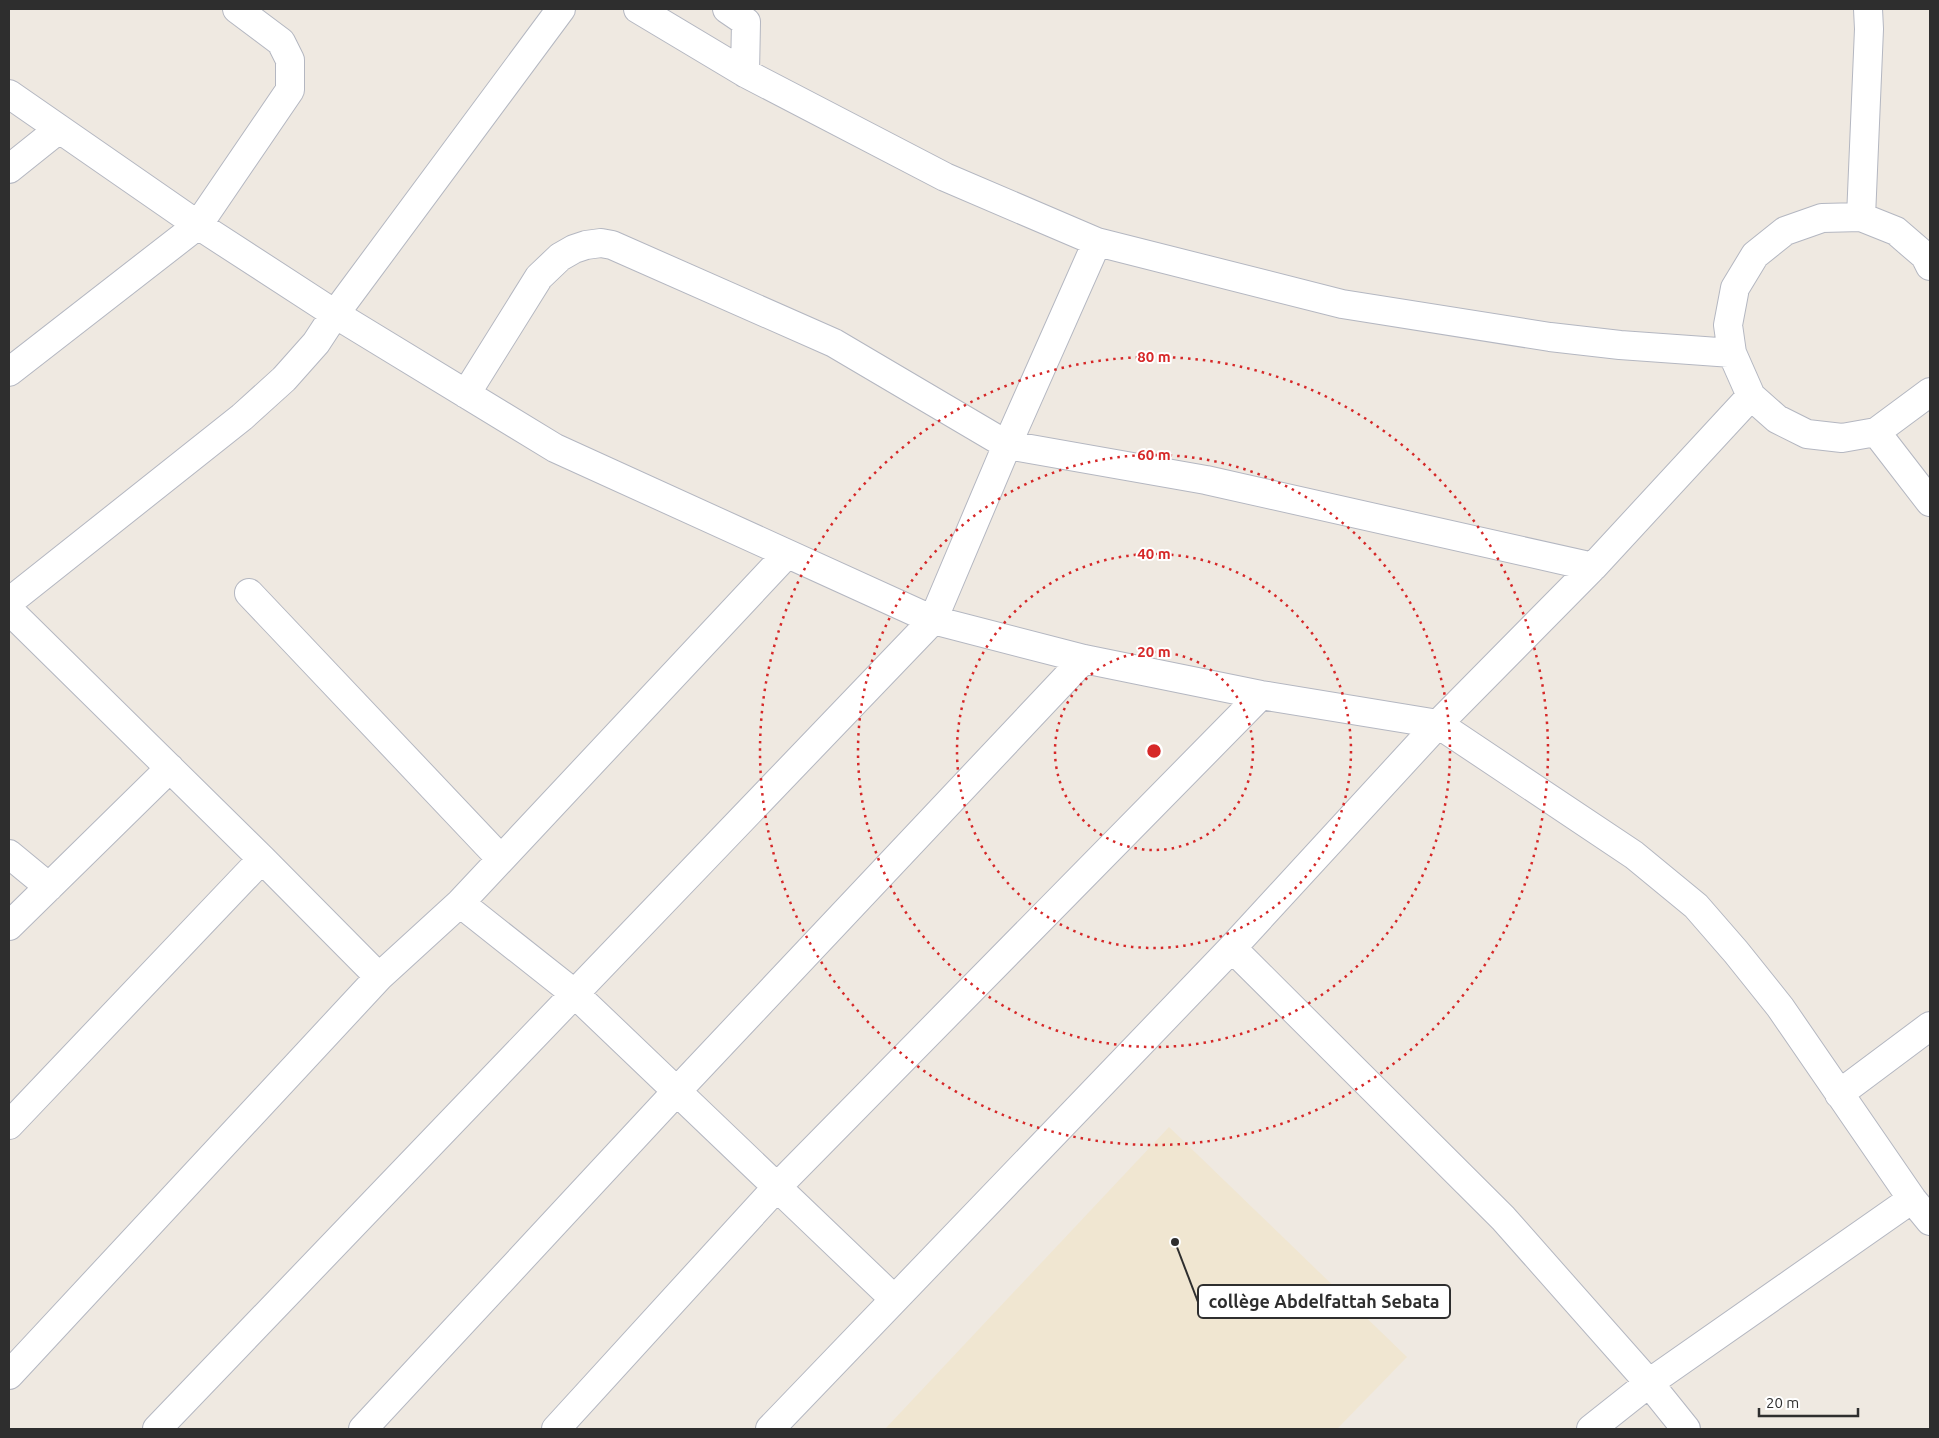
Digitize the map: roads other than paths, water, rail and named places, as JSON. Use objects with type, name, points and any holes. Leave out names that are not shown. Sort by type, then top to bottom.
[{"type":"street","points":[[9,372],[198,225],[290,90],[290,60],[281,42],[237,9]]},
{"type":"street","points":[[9,602],[242,417],[284,379],[316,343],[335,314],[561,9]]},
{"type":"street","points":[[638,9],[745,73],[944,177],[1097,242],[1342,304],[1559,338],[1620,345],[1732,353]]},
{"type":"street","points":[[1861,217],[1869,30],[1868,9]]},
{"type":"street","points":[[745,13],[745,73]]},
{"type":"street","points":[[9,94],[198,225],[335,314],[555,448],[933,620],[1084,659],[1261,695],[1438,724],[1634,855],[1696,906],[1780,1007],[1912,1199],[1930,1221]]},
{"type":"street","points":[[9,169],[59,129]]},
{"type":"street","points":[[1930,266],[1925,256],[1896,231],[1861,217],[1822,218],[1785,231],[1755,255],[1735,288],[1728,325],[1732,353],[1752,396],[1777,419],[1807,434],[1842,438],[1876,432],[1930,392]]},
{"type":"street","points":[[157,1429],[933,620],[1007,445],[1097,242]]},
{"type":"street","points":[[466,394],[539,278],[560,257],[586,245],[601,243],[612,245],[834,343],[1007,445],[1206,480],[1592,567]]},
{"type":"street","points":[[770,1429],[1232,948],[1438,724],[1592,567],[1752,396]]},
{"type":"street","points":[[1876,432],[1930,502]]},
{"type":"street","points":[[9,1375],[379,977],[460,902],[786,554]]},
{"type":"street","points":[[249,593],[501,859]]},
{"type":"street","points":[[9,610],[262,858],[379,977]]},
{"type":"street","points":[[363,1429],[676,1092],[1084,659]]},
{"type":"street","points":[[556,1429],[776,1188],[1261,695]]},
{"type":"street","points":[[9,926],[170,768]]},
{"type":"street","points":[[9,854],[49,887]]},
{"type":"street","points":[[9,1126],[262,858]]},
{"type":"street","points":[[460,902],[575,994],[894,1299]]},
{"type":"street","points":[[1232,948],[1503,1218],[1649,1383],[1686,1429]]},
{"type":"street","points":[[1840,1094],[1930,1026]]},
{"type":"street","points":[[1591,1429],[1649,1383],[1912,1199]]},
{"type":"place","name":"collège Abdelfattah Sebata","points":[[1175,1242]]}]
